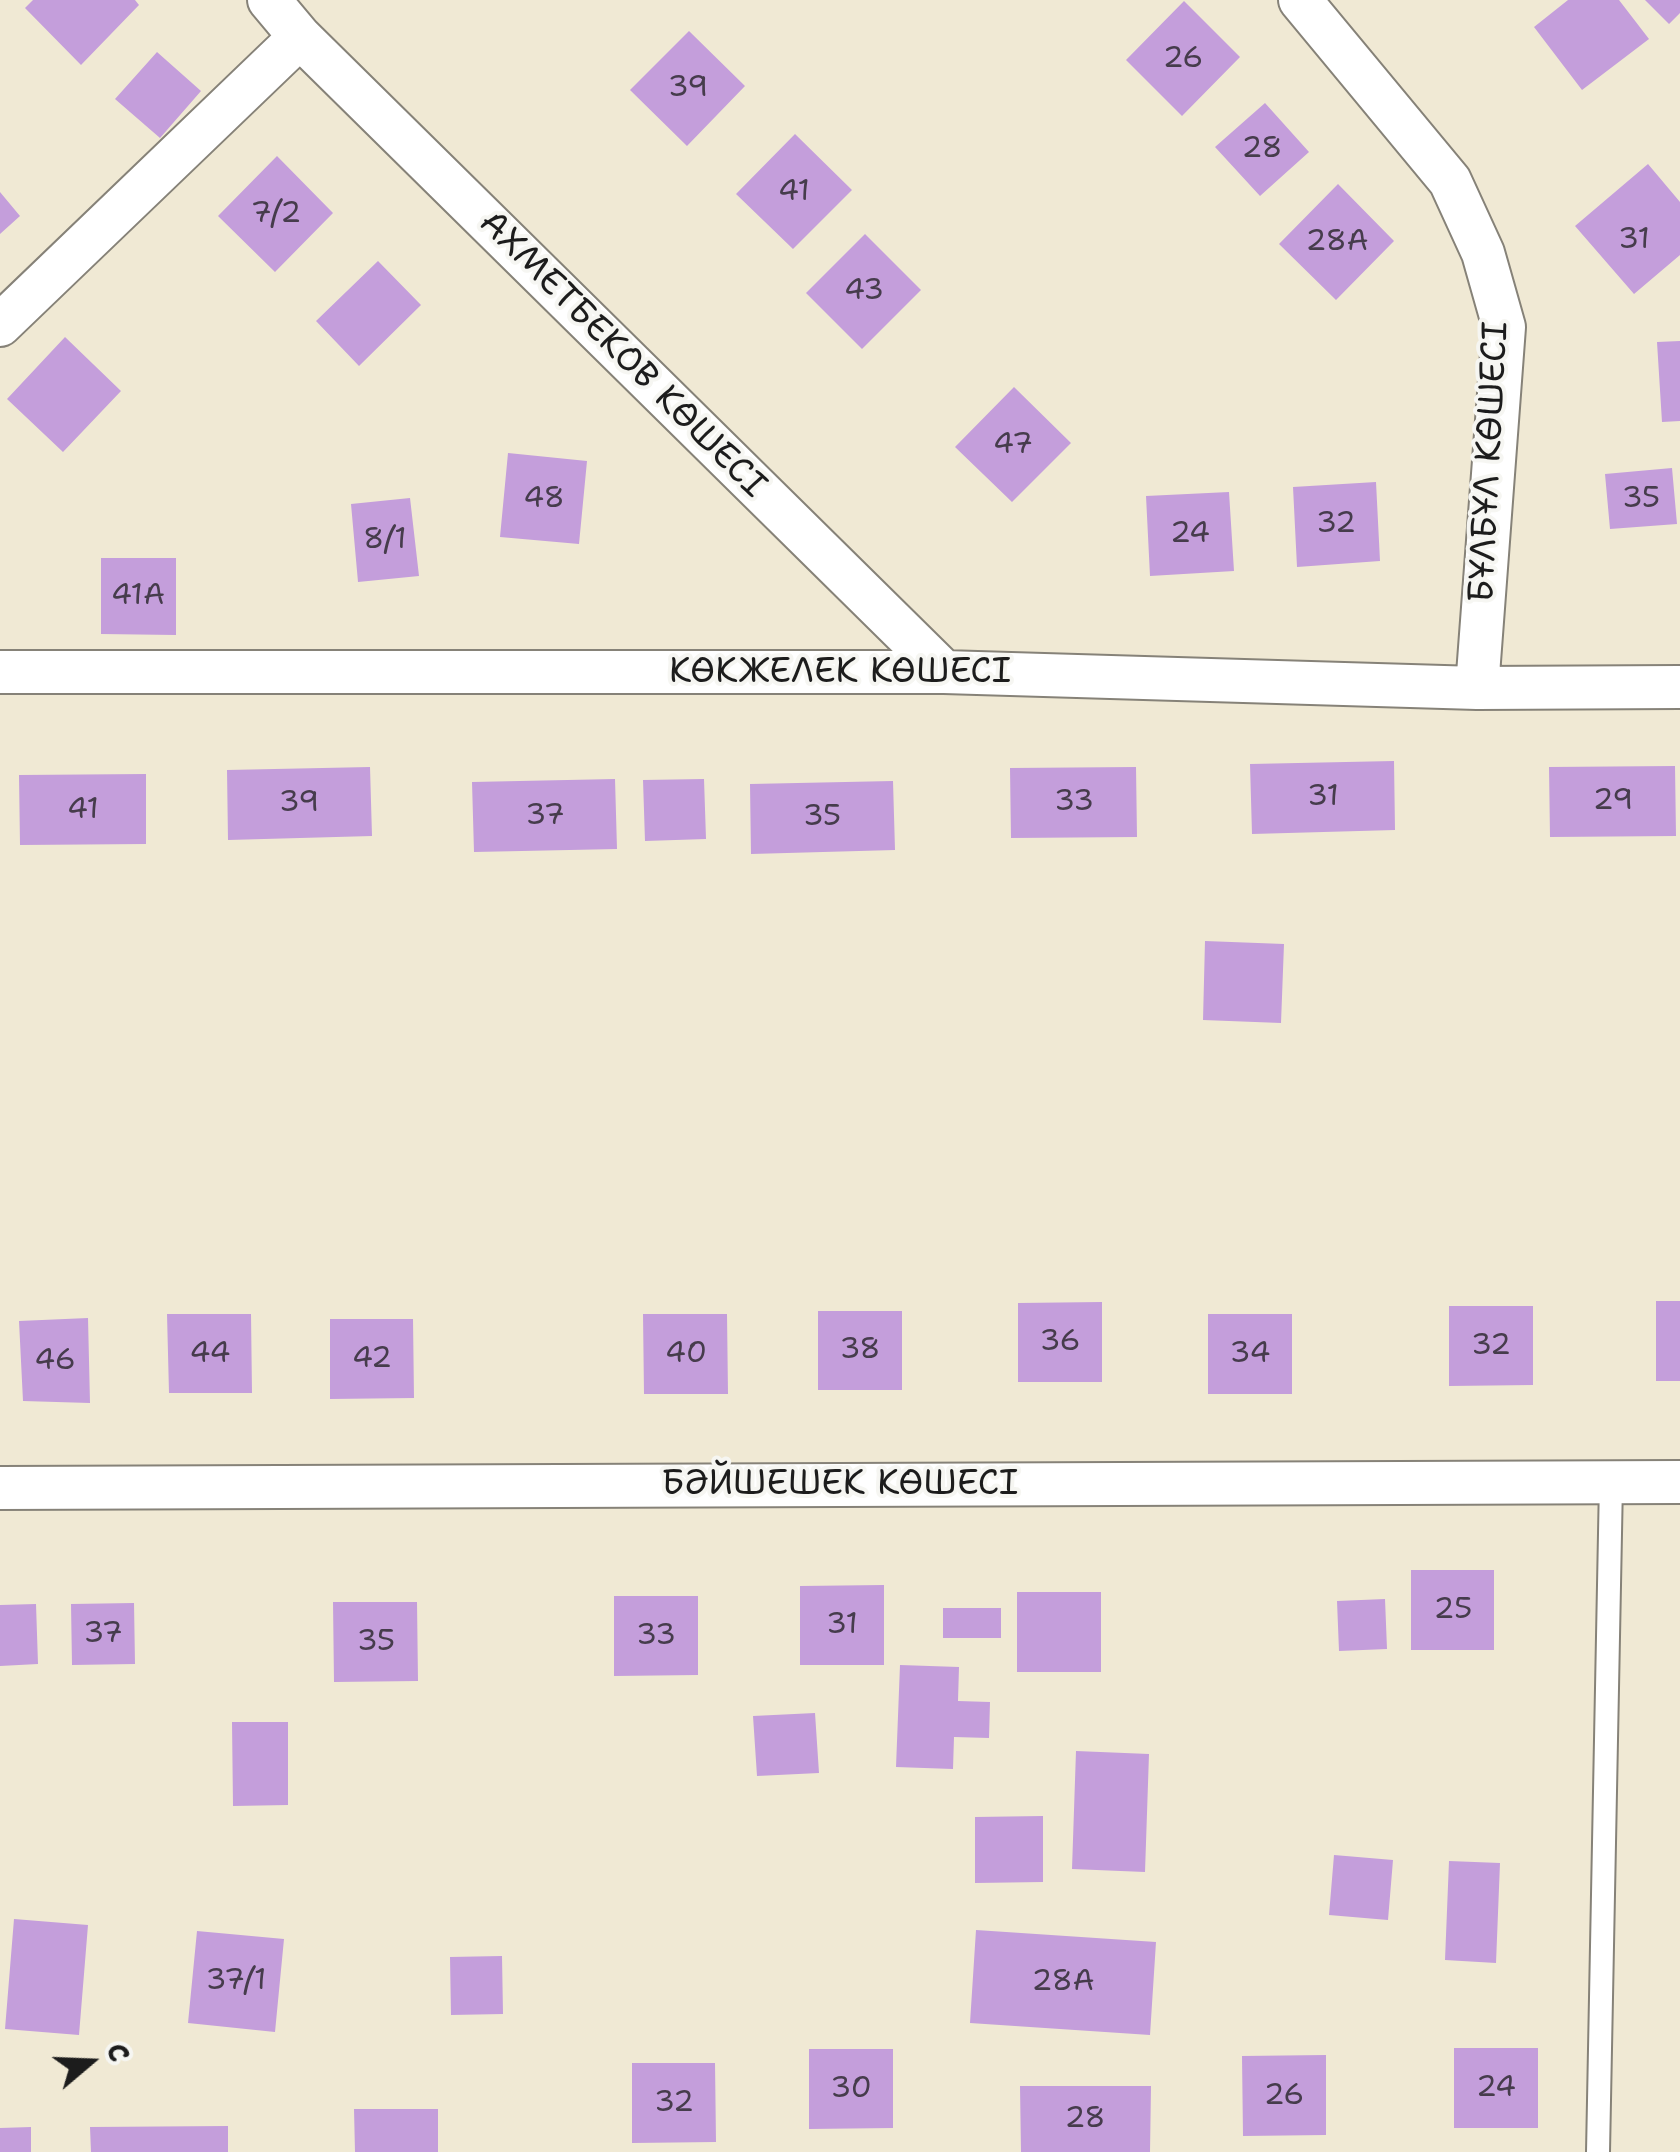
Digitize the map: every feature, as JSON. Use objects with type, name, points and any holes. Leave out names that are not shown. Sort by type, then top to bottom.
[{"type":"street","name":"АХМЕТБЕКОВ КӨШЕСІ","points":[[268,0],[300,37],[944,672]]},
{"type":"street","name":"БҰЛБҰЛ КӨШЕСІ","points":[[1300,0],[1450,181],[1484,253],[1504,326],[1477,688]]},
{"type":"street","points":[[0,324],[300,37]]},
{"type":"street","name":"КӨКЖЕЛЕК КӨШЕСІ","points":[[0,672],[944,672],[1477,688],[1680,687]]},
{"type":"street","name":"БӘЙШЕШЕК КӨШЕСІ","points":[[0,1488],[1680,1482]]},
{"type":"lane","points":[[1598,2152],[1611,1482]]},
{"type":"building","points":[[33,0],[135,0],[139,5],[81,65],[25,8]]},
{"type":"building","points":[[1568,0],[1619,0],[1649,39],[1582,90],[1534,27]]},
{"type":"building","points":[[1645,0],[1680,0],[1680,13],[1669,24]]},
{"type":"building","points":[[1184,1],[1240,57],[1182,116],[1126,60]]},
{"type":"building","points":[[689,31],[745,86],[687,146],[630,90]]},
{"type":"building","points":[[157,52],[201,91],[160,138],[115,99]]},
{"type":"building","points":[[1265,103],[1309,152],[1260,196],[1215,147]]},
{"type":"building","points":[[795,134],[852,190],[793,249],[736,194]]},
{"type":"building","points":[[277,156],[333,213],[275,272],[218,216]]},
{"type":"building","points":[[1648,164],[1680,202],[1680,255],[1634,294],[1575,226]]},
{"type":"building","points":[[1338,184],[1394,241],[1336,300],[1279,244]]},
{"type":"building","points":[[0,192],[20,216],[0,234]]},
{"type":"building","points":[[865,234],[921,290],[862,349],[806,293]]},
{"type":"building","points":[[378,261],[421,305],[359,366],[316,321]]},
{"type":"building","points":[[65,337],[121,391],[63,452],[7,399]]},
{"type":"building","points":[[1680,341],[1680,421],[1662,422],[1657,342]]},
{"type":"building","points":[[1014,387],[1071,443],[1012,502],[955,447]]},
{"type":"building","points":[[508,453],[587,461],[579,544],[500,537]]},
{"type":"building","points":[[1672,468],[1677,524],[1610,529],[1605,474]]},
{"type":"building","points":[[1376,482],[1380,561],[1297,567],[1293,487]]},
{"type":"building","points":[[1229,492],[1234,571],[1150,576],[1146,496]]},
{"type":"building","points":[[410,498],[419,576],[358,582],[351,504]]},
{"type":"building","points":[[101,558],[176,558],[176,635],[101,634]]},
{"type":"building","points":[[1394,761],[1395,830],[1252,834],[1250,764]]},
{"type":"building","points":[[1675,766],[1676,836],[1550,837],[1549,767]]},
{"type":"building","points":[[370,767],[372,836],[228,840],[227,770]]},
{"type":"building","points":[[1136,767],[1137,837],[1011,838],[1010,768]]},
{"type":"building","points":[[146,774],[146,844],[20,845],[19,775]]},
{"type":"building","points":[[615,779],[617,849],[474,852],[472,782]]},
{"type":"building","points":[[704,779],[706,839],[645,841],[643,780]]},
{"type":"building","points":[[893,781],[895,850],[751,854],[750,784]]},
{"type":"building","points":[[1205,941],[1284,944],[1281,1023],[1203,1020]]},
{"type":"building","points":[[1656,1301],[1680,1301],[1680,1381],[1656,1381]]},
{"type":"building","points":[[1102,1302],[1102,1382],[1018,1382],[1018,1303]]},
{"type":"building","points":[[1449,1306],[1533,1306],[1533,1385],[1449,1386]]},
{"type":"building","points":[[818,1311],[902,1311],[902,1390],[818,1390]]},
{"type":"building","points":[[167,1314],[251,1314],[252,1393],[169,1393]]},
{"type":"building","points":[[643,1314],[727,1314],[728,1394],[644,1394]]},
{"type":"building","points":[[1208,1314],[1292,1314],[1292,1394],[1208,1394]]},
{"type":"building","points":[[88,1318],[90,1403],[23,1401],[19,1321]]},
{"type":"building","points":[[330,1319],[413,1319],[414,1398],[330,1399]]},
{"type":"building","points":[[1411,1570],[1494,1570],[1494,1650],[1411,1650]]},
{"type":"building","points":[[884,1585],[884,1665],[800,1665],[800,1586]]},
{"type":"building","points":[[1017,1592],[1101,1592],[1101,1672],[1017,1672]]},
{"type":"building","points":[[614,1596],[698,1596],[698,1675],[614,1676]]},
{"type":"building","points":[[1385,1599],[1387,1649],[1339,1651],[1337,1601]]},
{"type":"building","points":[[333,1602],[417,1602],[418,1681],[334,1682]]},
{"type":"building","points":[[134,1603],[135,1664],[72,1665],[71,1604]]},
{"type":"building","points":[[36,1604],[38,1664],[0,1666],[0,1605]]},
{"type":"building","points":[[943,1608],[1001,1608],[1001,1638],[943,1638]]},
{"type":"building","points":[[900,1665],[959,1667],[958,1701],[990,1702],[989,1738],[954,1737],[953,1769],[896,1767]]},
{"type":"building","points":[[815,1713],[819,1773],[757,1776],[753,1716]]},
{"type":"building","points":[[232,1722],[288,1722],[288,1805],[233,1806]]},
{"type":"building","points":[[1076,1751],[1149,1754],[1145,1872],[1072,1869]]},
{"type":"building","points":[[1043,1816],[1043,1882],[975,1883],[975,1817]]},
{"type":"building","points":[[1334,1855],[1393,1860],[1388,1920],[1329,1915]]},
{"type":"building","points":[[1449,1861],[1500,1863],[1496,1963],[1445,1960]]},
{"type":"building","points":[[14,1919],[88,1925],[79,2035],[5,2029]]},
{"type":"building","points":[[976,1930],[1156,1942],[1150,2035],[970,2023]]},
{"type":"building","points":[[197,1931],[284,1939],[275,2032],[188,2023]]},
{"type":"building","points":[[502,1956],[503,2014],[451,2015],[450,1957]]},
{"type":"building","points":[[1454,2048],[1538,2048],[1538,2128],[1454,2128]]},
{"type":"building","points":[[809,2049],[893,2049],[893,2128],[809,2129]]},
{"type":"building","points":[[1326,2055],[1326,2135],[1243,2136],[1242,2056]]},
{"type":"building","points":[[632,2063],[715,2063],[716,2142],[632,2143]]},
{"type":"building","points":[[1020,2086],[1151,2086],[1150,2152],[1021,2152]]},
{"type":"building","points":[[354,2109],[438,2109],[438,2152],[355,2152]]},
{"type":"building","points":[[228,2126],[228,2152],[91,2152],[90,2127]]},
{"type":"building","points":[[31,2127],[31,2152],[0,2152],[0,2128]]}]
